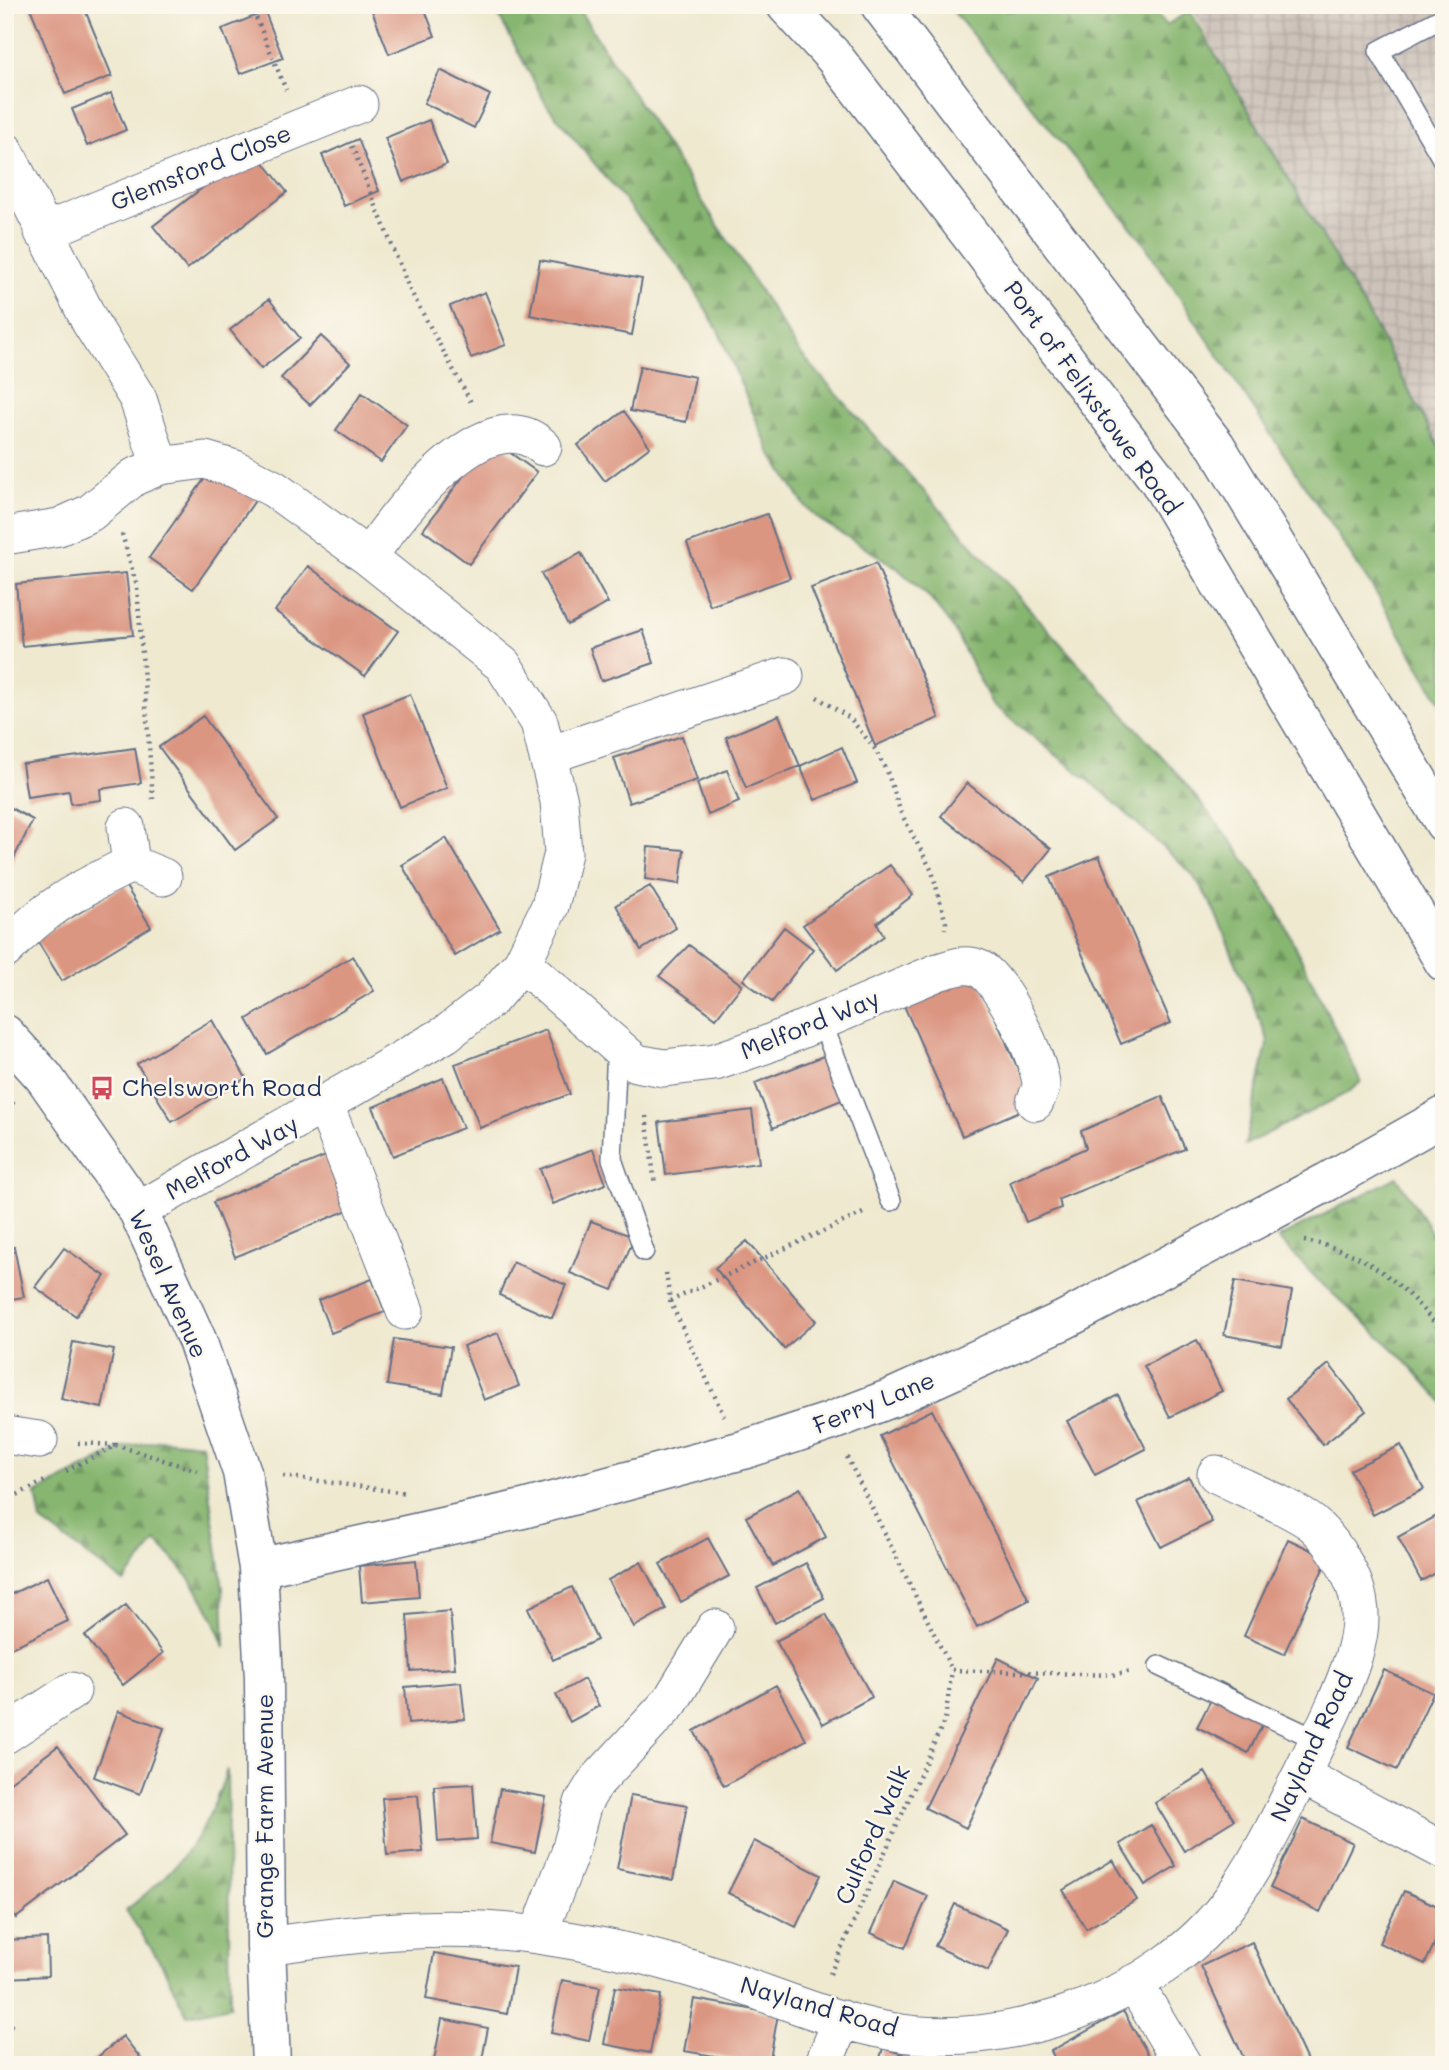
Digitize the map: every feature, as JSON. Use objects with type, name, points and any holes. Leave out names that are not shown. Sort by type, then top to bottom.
[{"type":"main road","name":"Port of Felixstowe Road","points":[[786,5],[834,57],[1159,481],[1440,953]]},
{"type":"main road","points":[[880,5],[1216,446],[1444,823]]},
{"type":"main road","name":"Wesel Avenue","points":[[5,1034],[44,1077],[138,1211],[197,1340],[242,1472],[258,1568]]},
{"type":"main road","name":"Ferry Lane","points":[[258,1568],[523,1510],[743,1451],[829,1422],[894,1397],[1064,1320],[1261,1217],[1444,1116]]},
{"type":"main road","name":"Grange Farm Avenue","points":[[258,1568],[264,1678],[266,1946],[271,2065]]},
{"type":"street","name":"Glemsford Close","points":[[43,232],[349,108]]},
{"type":"street","points":[[5,150],[43,232],[90,322],[138,399],[160,466]]},
{"type":"street","points":[[368,557],[402,509],[434,475],[462,453],[491,439],[512,433],[530,434],[543,447]]},
{"type":"street","name":"Melford Way","points":[[5,536],[59,527],[90,513],[134,477],[160,466],[205,460],[235,469],[274,489],[368,557],[503,665],[539,722],[559,801],[563,853],[550,906],[522,962],[492,998],[446,1034],[138,1211]]},
{"type":"street","points":[[549,755],[785,676]]},
{"type":"street","points":[[5,950],[34,920],[69,894],[147,871],[140,816]]},
{"type":"street","name":"Melford Way","points":[[522,962],[636,1063],[664,1068],[688,1068],[715,1062],[765,1045],[938,972],[963,965],[981,969],[998,985],[1038,1069],[1041,1087],[1035,1102]]},
{"type":"street","name":"Melford Way","points":[[325,1105],[405,1311]]},
{"type":"street","name":"Nayland Road","points":[[266,1946],[382,1929],[476,1928],[538,1935],[683,1966],[891,2032],[943,2036],[1027,2026],[1065,2015],[1135,1983],[1201,1935],[1229,1902],[1255,1862],[1318,1740],[1352,1660],[1359,1629],[1359,1603],[1353,1585],[1332,1548],[1312,1524],[1216,1474]]},
{"type":"street","points":[[538,1935],[569,1854],[583,1803],[595,1783],[670,1702],[715,1628]]},
{"type":"street","points":[[5,1735],[72,1691]]},
{"type":"street","points":[[1301,1775],[1444,1851]]},
{"type":"street","points":[[1135,1983],[1183,2065]]},
{"type":"street","points":[[823,2065],[828,2014]]},
{"type":"lane","points":[[1444,17],[1379,51],[1444,162]]},
{"type":"lane","points":[[821,1020],[891,1201]]},
{"type":"lane","points":[[617,1047],[612,1159],[644,1251]]},
{"type":"lane","points":[[1159,1666],[1318,1740]]},
{"type":"path","points":[[251,5],[302,127]]},
{"type":"path","points":[[349,108],[409,288],[491,439]]},
{"type":"path","points":[[106,498],[128,547],[137,587],[140,816]]},
{"type":"path","points":[[785,676],[850,718],[875,749],[888,774],[901,813],[932,871],[946,923],[938,972]]},
{"type":"path","points":[[670,1301],[891,1201]]},
{"type":"path","points":[[1261,1217],[1299,1240],[1358,1256],[1381,1269],[1414,1298],[1444,1334]]},
{"type":"path","points":[[829,1422],[951,1670],[1111,1675],[1159,1666]]},
{"type":"path","points":[[65,1471],[116,1446],[194,1472],[242,1472],[418,1494]]},
{"type":"path","points":[[5,1501],[53,1477]]},
{"type":"path","name":"Culford Walk","points":[[828,2014],[944,1719],[951,1670]]},
{"type":"shaded area","points":[[1190,5],[1444,5],[1444,467]]},
{"type":"green space","points":[[493,5],[576,5],[800,353],[1174,770],[1236,847],[1277,909],[1361,1082],[1347,1093],[1245,1145],[1268,1040],[1212,905],[1192,874],[1103,792],[992,704],[953,628],[928,596],[896,567],[820,520],[805,506],[770,452],[718,330],[687,277],[546,104]]},
{"type":"green space","points":[[948,5],[1151,5],[1166,25],[1190,11],[1370,317],[1444,456],[1444,709],[1378,596],[1141,239]]},
{"type":"green space","points":[[1397,1177],[1444,1252],[1444,1404],[1399,1354],[1319,1281],[1278,1238]]},
{"type":"green space","points":[[162,1440],[202,1444],[223,1588],[225,1648],[213,1618],[197,1590],[178,1564],[156,1541],[124,1582],[41,1521],[36,1493],[124,1447]]},
{"type":"green space","points":[[227,1769],[230,2006],[187,2015],[162,1965],[126,1910],[161,1880],[189,1849],[210,1813]]},
{"type":"building","points":[[29,5],[83,5],[112,76],[65,94]]},
{"type":"building","points":[[378,5],[423,5],[435,36],[389,54],[371,8]]},
{"type":"building","points":[[265,12],[283,58],[240,74],[222,29]]},
{"type":"building","points":[[440,70],[490,95],[474,128],[424,103]]},
{"type":"building","points":[[111,93],[126,130],[87,146],[72,109]]},
{"type":"building","points":[[429,120],[447,164],[403,182],[385,138]]},
{"type":"building","points":[[358,139],[379,191],[344,206],[322,155]]},
{"type":"building","points":[[253,149],[287,192],[187,269],[153,226]]},
{"type":"building","points":[[540,260],[642,279],[632,335],[530,315]]},
{"type":"building","points":[[485,292],[506,345],[471,358],[450,306]]},
{"type":"building","points":[[269,299],[300,338],[261,369],[230,330]]},
{"type":"building","points":[[321,336],[350,363],[310,405],[281,378]]},
{"type":"building","points":[[640,366],[695,377],[686,422],[630,411]]},
{"type":"building","points":[[362,393],[407,425],[381,462],[336,430]]},
{"type":"building","points":[[624,411],[650,447],[605,481],[578,445]]},
{"type":"building","points":[[491,439],[537,472],[469,564],[423,530]]},
{"type":"building","points":[[215,464],[259,495],[193,589],[149,558]]},
{"type":"building","points":[[767,514],[790,578],[710,606],[687,543]]},
{"type":"building","points":[[581,553],[608,603],[568,625],[541,574]]},
{"type":"building","points":[[876,563],[939,718],[875,746],[811,588]]},
{"type":"building","points":[[308,566],[398,631],[365,676],[275,611]]},
{"type":"building","points":[[126,573],[133,635],[22,646],[16,584]]},
{"type":"building","points":[[643,630],[654,663],[601,681],[590,648]]},
{"type":"building","points":[[410,694],[447,788],[400,807],[363,713]]},
{"type":"building","points":[[779,715],[800,766],[746,788],[726,737]]},
{"type":"building","points":[[203,716],[278,819],[235,850],[159,747]]},
{"type":"building","points":[[682,736],[697,780],[629,803],[614,758]]},
{"type":"building","points":[[842,747],[857,783],[815,800],[800,766]]},
{"type":"building","points":[[135,748],[141,783],[100,789],[101,800],[71,804],[69,791],[27,797],[22,764]]},
{"type":"building","points":[[727,770],[739,802],[708,815],[697,783]]},
{"type":"building","points":[[967,783],[1051,849],[1024,882],[941,816]]},
{"type":"building","points":[[5,805],[33,820],[5,876]]},
{"type":"building","points":[[446,838],[500,929],[455,956],[402,865]]},
{"type":"building","points":[[648,847],[684,850],[680,884],[645,879]]},
{"type":"building","points":[[1099,856],[1171,1023],[1121,1044],[1049,877]]},
{"type":"building","points":[[890,865],[913,895],[877,923],[884,936],[837,970],[803,925]]},
{"type":"building","points":[[125,885],[151,927],[62,981],[36,939]]},
{"type":"building","points":[[650,886],[676,928],[641,950],[616,905]]},
{"type":"building","points":[[784,927],[813,949],[772,1002],[743,980]]},
{"type":"building","points":[[689,945],[742,985],[716,1018],[659,976]]},
{"type":"building","points":[[353,956],[374,991],[267,1054],[247,1019]]},
{"type":"building","points":[[973,967],[1034,1105],[962,1136],[901,999]]},
{"type":"building","points":[[212,1020],[246,1078],[172,1122],[137,1064]]},
{"type":"building","points":[[546,1030],[570,1094],[480,1128],[455,1064]]},
{"type":"building","points":[[831,1053],[849,1097],[773,1128],[755,1083]]},
{"type":"building","points":[[443,1078],[463,1128],[393,1156],[373,1107]]},
{"type":"building","points":[[5,1095],[14,1103],[5,1113]]},
{"type":"building","points":[[1162,1096],[1185,1149],[1059,1199],[1061,1208],[1026,1222],[1010,1182],[1086,1148],[1081,1131]]},
{"type":"building","points":[[752,1110],[759,1163],[666,1175],[659,1122]]},
{"type":"building","points":[[593,1149],[606,1184],[553,1204],[540,1169]]},
{"type":"building","points":[[333,1153],[355,1207],[235,1257],[213,1202]]},
{"type":"building","points":[[591,1221],[634,1237],[613,1290],[570,1273]]},
{"type":"building","points":[[747,1241],[816,1321],[784,1349],[715,1268]]},
{"type":"building","points":[[14,1247],[24,1297],[5,1300],[5,1249]]},
{"type":"building","points":[[64,1248],[105,1276],[76,1316],[35,1287]]},
{"type":"building","points":[[513,1262],[566,1285],[552,1318],[499,1295]]},
{"type":"building","points":[[372,1279],[385,1312],[331,1333],[318,1300]]},
{"type":"building","points":[[1235,1281],[1292,1291],[1282,1346],[1224,1335]]},
{"type":"building","points":[[498,1333],[519,1386],[484,1400],[463,1346]]},
{"type":"building","points":[[394,1339],[451,1347],[443,1394],[387,1385]]},
{"type":"building","points":[[1197,1340],[1222,1391],[1170,1417],[1144,1366]]},
{"type":"building","points":[[73,1342],[114,1350],[102,1408],[61,1399]]},
{"type":"building","points":[[1329,1364],[1366,1411],[1323,1445],[1286,1399]]},
{"type":"building","points":[[1118,1395],[1146,1449],[1095,1475],[1067,1421]]},
{"type":"building","points":[[932,1410],[1029,1600],[977,1627],[880,1436]]},
{"type":"building","points":[[1401,1445],[1424,1489],[1373,1515],[1350,1470]]},
{"type":"building","points":[[1189,1477],[1212,1522],[1161,1547],[1138,1502]]},
{"type":"building","points":[[800,1488],[826,1537],[773,1566],[746,1517]]},
{"type":"building","points":[[1444,1512],[1444,1569],[1421,1581],[1398,1537]]},
{"type":"building","points":[[708,1538],[729,1576],[681,1602],[660,1564]]},
{"type":"building","points":[[1288,1539],[1328,1558],[1284,1654],[1244,1636]]},
{"type":"building","points":[[416,1560],[419,1597],[362,1602],[359,1566]]},
{"type":"building","points":[[641,1562],[666,1609],[634,1627],[608,1580]]},
{"type":"building","points":[[806,1563],[824,1598],[775,1623],[757,1588]]},
{"type":"building","points":[[47,1577],[68,1621],[5,1651],[5,1597]]},
{"type":"building","points":[[572,1587],[597,1640],[553,1660],[528,1608]]},
{"type":"building","points":[[126,1605],[163,1653],[123,1685],[85,1636]]},
{"type":"building","points":[[450,1611],[455,1668],[411,1671],[407,1615]]},
{"type":"building","points":[[826,1614],[872,1697],[823,1724],[776,1641]]},
{"type":"building","points":[[998,1658],[1038,1678],[966,1828],[925,1808]]},
{"type":"building","points":[[1384,1670],[1433,1693],[1397,1770],[1348,1747]]},
{"type":"building","points":[[584,1679],[599,1706],[570,1722],[556,1695]]},
{"type":"building","points":[[461,1682],[465,1719],[408,1724],[405,1687]]},
{"type":"building","points":[[1220,1682],[1271,1708],[1248,1753],[1197,1727]]},
{"type":"building","points":[[776,1685],[806,1740],[724,1786],[694,1731]]},
{"type":"building","points":[[118,1711],[164,1728],[140,1794],[94,1777]]},
{"type":"building","points":[[58,1746],[125,1835],[16,1918],[5,1903],[5,1786]]},
{"type":"building","points":[[1205,1772],[1234,1820],[1184,1851],[1155,1803]]},
{"type":"building","points":[[473,1784],[477,1839],[438,1842],[434,1786]]},
{"type":"building","points":[[500,1789],[546,1797],[535,1852],[490,1843]]},
{"type":"building","points":[[418,1795],[423,1852],[387,1855],[382,1798]]},
{"type":"building","points":[[631,1795],[687,1805],[673,1880],[617,1869]]},
{"type":"building","points":[[1303,1819],[1353,1843],[1320,1912],[1270,1888]]},
{"type":"building","points":[[1151,1825],[1176,1866],[1145,1885],[1120,1844]]},
{"type":"building","points":[[754,1841],[821,1875],[796,1927],[728,1893]]},
{"type":"building","points":[[1113,1860],[1137,1900],[1086,1929],[1063,1890]]},
{"type":"building","points":[[894,1881],[928,1896],[905,1948],[871,1933]]},
{"type":"building","points":[[1404,1891],[1444,1909],[1444,1923],[1425,1964],[1379,1943]]},
{"type":"building","points":[[955,1904],[1008,1929],[988,1971],[935,1946]]},
{"type":"building","points":[[47,1938],[48,1976],[5,1978],[5,1940]]},
{"type":"building","points":[[1252,1942],[1309,2065],[1247,2065],[1201,1966]]},
{"type":"building","points":[[434,1953],[515,1967],[507,2014],[426,1999]]},
{"type":"building","points":[[562,1980],[600,1987],[589,2041],[551,2033]]},
{"type":"building","points":[[615,1987],[661,1995],[650,2053],[604,2044]]},
{"type":"building","points":[[694,1999],[778,2014],[769,2065],[684,2051]]},
{"type":"building","points":[[1123,2011],[1151,2059],[1140,2065],[1058,2065],[1051,2051]]},
{"type":"building","points":[[442,2019],[488,2028],[481,2065],[433,2065]]},
{"type":"building","points":[[5,2023],[12,2025],[5,2041]]},
{"type":"building","points":[[123,2036],[146,2065],[88,2065]]},
{"type":"building","points":[[883,2048],[933,2064],[933,2065],[878,2065]]},
{"type":"place","name":"Chelsworth Road","points":[[102,1088]]}]
